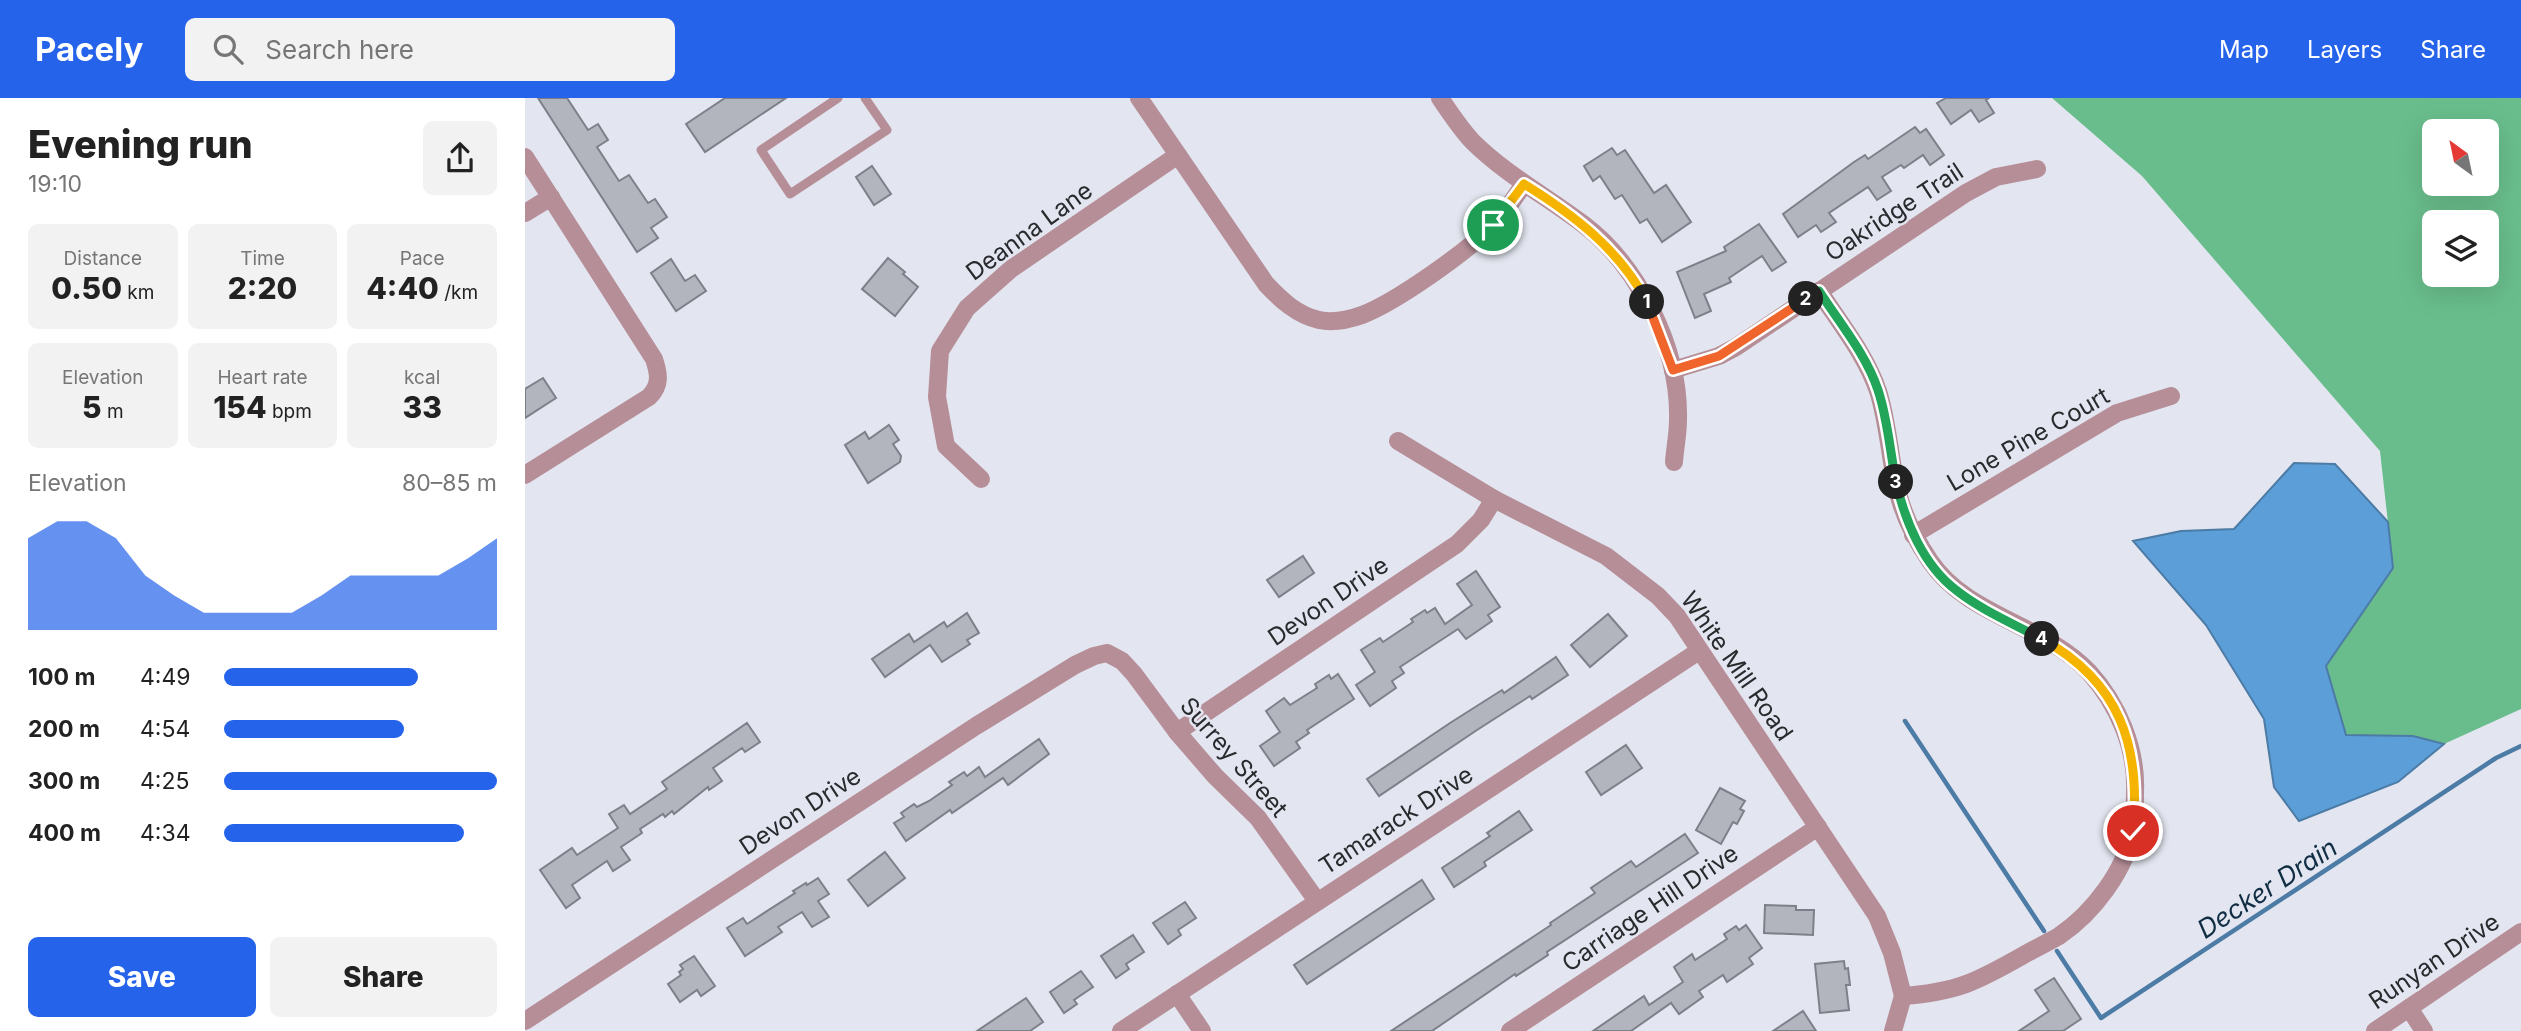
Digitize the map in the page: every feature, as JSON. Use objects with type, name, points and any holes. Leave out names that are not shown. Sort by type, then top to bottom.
[{"type":"street","points":[[1139,98],[1279,298],[1301,313],[1320,320],[1349,319],[1378,307],[1476,242],[1507,208],[1524,184]]},
{"type":"street","points":[[1446,100],[1473,142],[1524,184],[1586,226],[1620,261],[1646,299],[1673,370],[1678,418],[1674,462]]},
{"type":"street","name":"Deanna Lane","points":[[981,479],[946,446],[937,397],[940,351],[967,308],[1011,269],[1178,155]]},
{"type":"street","points":[[525,157],[654,359],[659,379],[656,390],[649,397],[525,475]]},
{"type":"street","name":"Oakridge Trail","points":[[1673,370],[1727,351],[1966,193],[1996,177],[2037,169]]},
{"type":"street","points":[[525,214],[551,197]]},
{"type":"street","points":[[1819,291],[1861,356],[1878,391],[1900,502],[1913,534],[1931,563],[1954,589],[2059,649],[2089,672],[2104,691],[2126,734],[2136,781],[2133,831],[2126,853],[2109,885],[2096,902],[2060,935],[1969,985],[1933,994],[1903,996],[1893,1031]]},
{"type":"street","name":"Lone Pine Court","points":[[1913,534],[2117,413],[2171,396]]},
{"type":"street","name":"White Mill Road","points":[[1398,441],[1494,499],[1588,545],[1624,568],[1677,616],[1877,916],[1892,953],[1903,996]]},
{"type":"street","name":"Devon Drive","points":[[1177,732],[1457,544],[1481,520],[1494,499]]},
{"type":"street","name":"Tamarack Drive","points":[[1121,1031],[1699,650]]},
{"type":"street","name":"Devon Drive","points":[[525,1021],[976,726],[1075,665],[1107,653]]},
{"type":"street","name":"Surrey Street","points":[[1107,653],[1135,674],[1177,732],[1215,776],[1258,818],[1317,901]]},
{"type":"street","name":"Carriage Hill Drive","points":[[1510,1031],[1818,827]]},
{"type":"street","name":"Runyan Drive","points":[[2375,1031],[2521,932]]},
{"type":"street","points":[[1177,994],[1202,1031]]},
{"type":"street","points":[[2409,1009],[2424,1031]]},
{"type":"lane","points":[[838,98],[761,149],[790,194],[887,130],[865,98]]},
{"type":"green space","points":[[2052,98],[2521,98],[2521,709],[2444,744],[2413,736],[2346,736],[2326,666],[2393,568],[2380,451],[2142,176]]},
{"type":"water","points":[[2294,463],[2335,464],[2388,522],[2393,568],[2326,666],[2346,735],[2413,736],[2444,744],[2398,782],[2299,821],[2274,787],[2264,719],[2206,625],[2133,541],[2181,531],[2234,529]]},
{"type":"building","points":[[538,98],[567,98],[588,130],[598,124],[608,140],[597,147],[619,181],[629,175],[648,203],[655,199],[667,217],[651,228],[658,238],[637,252]]},
{"type":"building","points":[[725,98],[786,98],[705,152],[686,124]]},
{"type":"building","points":[[1946,98],[1989,98],[1986,100],[1994,113],[1979,122],[1971,110],[1951,124],[1937,103]]},
{"type":"building","points":[[1915,127],[1920,133],[1926,129],[1944,155],[1930,165],[1923,155],[1904,168],[1901,165],[1882,177],[1891,191],[1877,200],[1868,187],[1829,213],[1836,222],[1821,232],[1816,225],[1798,237],[1783,214],[1854,162],[1865,155],[1868,159]]},
{"type":"building","points":[[1612,148],[1617,155],[1625,150],[1654,193],[1666,185],[1691,222],[1662,242],[1647,219],[1640,223],[1622,195],[1615,199],[1600,176],[1593,181],[1584,166]]},
{"type":"building","points":[[872,166],[891,194],[874,205],[856,177]]},
{"type":"building","points":[[1759,224],[1786,262],[1772,271],[1762,256],[1729,278],[1731,282],[1704,294],[1711,311],[1695,318],[1677,272],[1726,251],[1724,247]]},
{"type":"building","points":[[888,258],[918,287],[895,316],[862,289]]},
{"type":"building","points":[[671,259],[685,281],[695,275],[706,291],[676,311],[651,273]]},
{"type":"building","points":[[543,378],[556,398],[525,418],[525,389]]},
{"type":"building","points":[[889,425],[899,440],[893,444],[901,456],[900,462],[868,483],[845,445],[865,432],[869,439]]},
{"type":"building","points":[[1303,556],[1314,573],[1279,597],[1267,580]]},
{"type":"building","points":[[1476,571],[1500,607],[1488,615],[1492,621],[1466,639],[1458,629],[1400,667],[1404,673],[1392,681],[1396,688],[1370,706],[1356,685],[1375,672],[1361,650],[1380,638],[1383,642],[1413,622],[1411,619],[1425,610],[1427,613],[1435,608],[1445,624],[1472,605],[1457,584]]},
{"type":"building","points":[[967,613],[979,633],[967,640],[970,644],[942,662],[930,645],[885,677],[872,659],[909,634],[914,642],[944,622],[947,627]]},
{"type":"building","points":[[1608,614],[1627,636],[1590,667],[1571,645]]},
{"type":"building","points":[[1556,657],[1568,675],[1532,699],[1530,696],[1379,796],[1367,779]]},
{"type":"building","points":[[1338,674],[1354,699],[1307,730],[1309,733],[1296,742],[1300,748],[1274,766],[1260,746],[1280,732],[1266,711],[1284,698],[1290,705],[1317,688],[1315,684],[1329,675],[1331,679]]},
{"type":"building","points":[[747,723],[760,742],[745,752],[742,748],[713,768],[722,781],[709,790],[708,787],[674,814],[672,811],[665,817],[663,814],[640,829],[642,833],[621,847],[630,860],[613,871],[607,861],[572,885],[580,898],[566,908],[540,870],[572,848],[577,855],[618,828],[609,814],[624,805],[630,814],[667,789],[662,782]]},
{"type":"building","points":[[1039,739],[1049,754],[1008,785],[1003,778],[906,841],[894,823],[904,817],[901,813],[914,804],[917,807],[929,801],[952,785],[949,782],[964,772],[967,776],[979,767],[985,777]]},
{"type":"building","points":[[1626,745],[1642,768],[1601,795],[1586,772]]},
{"type":"building","points":[[1720,788],[1745,801],[1740,809],[1744,811],[1737,824],[1733,822],[1721,844],[1696,830]]},
{"type":"building","points":[[1519,811],[1532,830],[1484,862],[1486,866],[1454,887],[1442,868],[1490,836],[1487,833]]},
{"type":"building","points":[[1685,834],[1698,853],[1547,952],[1548,955],[1516,976],[1515,974],[1432,1031],[1391,1031],[1551,925],[1550,923],[1595,893],[1591,888],[1631,861],[1636,867]]},
{"type":"building","points":[[885,852],[905,878],[868,906],[848,880]]},
{"type":"building","points":[[818,878],[829,894],[818,901],[829,917],[812,927],[802,912],[778,927],[782,932],[745,956],[727,928],[743,918],[747,924],[795,893],[793,891]]},
{"type":"building","points":[[1422,880],[1434,899],[1307,984],[1294,965]]},
{"type":"building","points":[[1185,902],[1196,918],[1178,930],[1181,935],[1168,944],[1153,923]]},
{"type":"building","points":[[1765,905],[1796,906],[1796,910],[1814,910],[1813,935],[1764,933]]},
{"type":"building","points":[[1746,925],[1762,948],[1749,958],[1753,964],[1727,982],[1723,975],[1699,991],[1703,997],[1679,1014],[1671,1003],[1631,1031],[1593,1031],[1644,996],[1649,1005],[1683,982],[1674,967],[1692,954],[1695,960],[1727,939],[1724,934],[1736,926],[1739,930]]},
{"type":"building","points":[[1133,935],[1144,952],[1126,964],[1129,969],[1116,978],[1101,956]]},
{"type":"building","points":[[694,956],[715,986],[701,996],[697,990],[680,1002],[668,984],[681,975],[679,972],[683,969],[680,965]]},
{"type":"building","points":[[1844,961],[1845,969],[1848,968],[1850,985],[1846,985],[1849,1010],[1820,1013],[1815,964]]},
{"type":"building","points":[[1081,971],[1093,987],[1074,1000],[1077,1004],[1064,1013],[1050,992]]},
{"type":"building","points":[[2054,978],[2081,1019],[2063,1031],[2019,1031],[2049,1011],[2035,990]]},
{"type":"building","points":[[1026,998],[1043,1022],[1030,1031],[977,1031]]},
{"type":"building","points":[[1803,1011],[1816,1031],[1773,1031]]},
{"type":"waterway","name":"Decker Drain","points":[[1905,721],[2044,931]]},
{"type":"waterway","name":"Decker Drain","points":[[2057,951],[2101,1018],[2496,758],[2521,746]]},
{"type":"route","points":[[1493,225],[1524,184],[1586,226],[1620,261],[1646,299],[1673,370],[1719,356],[1819,291],[1874,379],[1885,419],[1900,502],[1913,534],[1931,563],[1946,581],[1964,596],[2074,659],[2089,672],[2116,711],[2133,759],[2136,781],[2133,831]]}]
